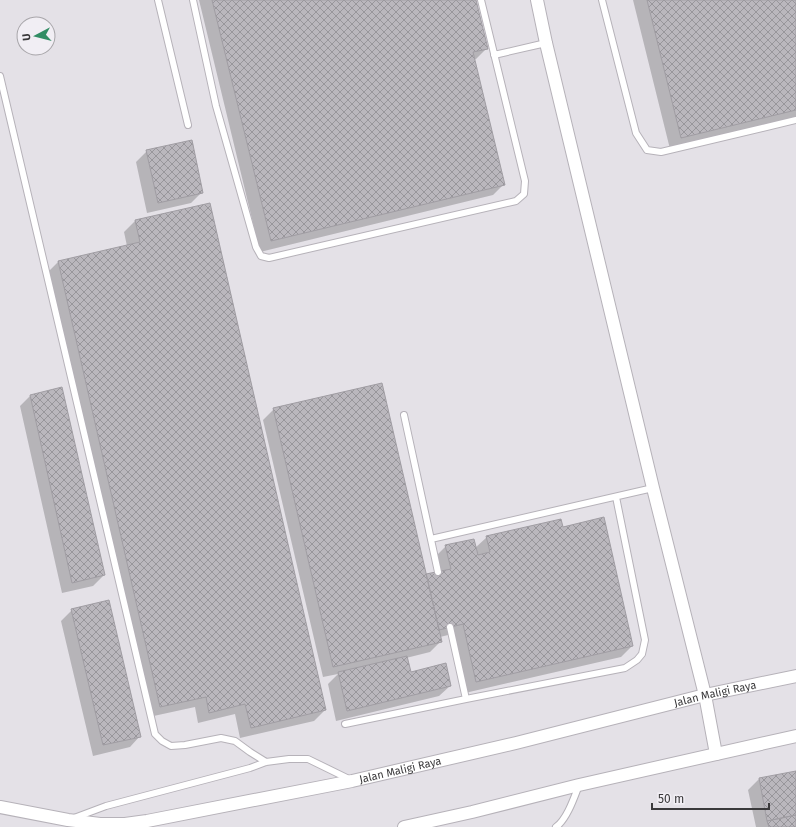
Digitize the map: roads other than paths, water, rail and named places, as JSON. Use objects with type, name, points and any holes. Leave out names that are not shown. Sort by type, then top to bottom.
[{"type":"street","points":[[537,0],[653,488],[705,694],[716,754]]},
{"type":"street","name":"Jalan Maligi Raya","points":[[0,807],[68,820],[106,824],[140,822],[352,780],[516,743],[705,694],[796,676]]},
{"type":"street","points":[[404,827],[472,812],[579,785],[796,736]]},
{"type":"lane","points":[[158,0],[188,125]]},
{"type":"lane","points":[[193,0],[216,106],[256,247],[261,256],[269,258],[516,202],[524,194],[525,181],[481,0]]},
{"type":"lane","points":[[602,0],[636,133],[647,150],[661,152],[796,120]]},
{"type":"lane","points":[[494,55],[546,43]]},
{"type":"lane","points":[[0,76],[155,734],[162,741],[171,746],[185,745],[221,738],[235,741],[266,762]]},
{"type":"lane","points":[[404,415],[438,572]]},
{"type":"lane","points":[[431,539],[653,488]]},
{"type":"lane","points":[[345,724],[466,698],[625,668],[637,660],[642,654],[645,640],[616,497]]},
{"type":"lane","points":[[450,627],[466,698]]},
{"type":"lane","points":[[68,820],[106,806],[250,768],[266,762],[289,759],[308,760],[352,780]]},
{"type":"lane","points":[[556,827],[560,825],[579,785]]}]
